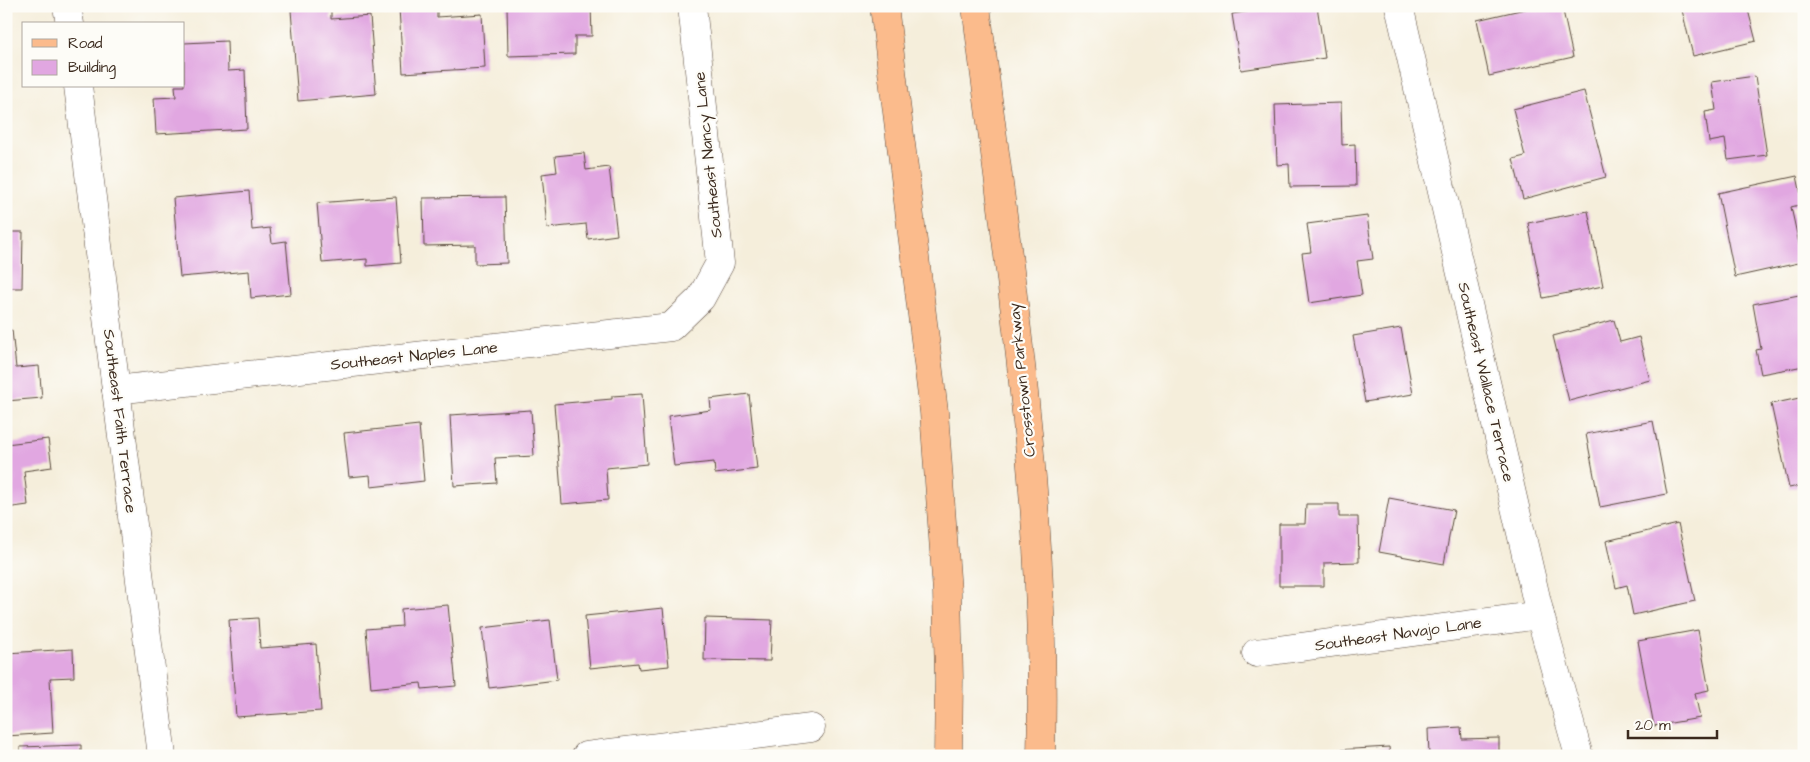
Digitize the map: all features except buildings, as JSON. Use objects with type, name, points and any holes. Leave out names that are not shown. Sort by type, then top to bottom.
[{"type":"main road","points":[[884,6],[934,412],[947,592],[948,756]]},
{"type":"main road","name":"Crosstown Parkway","points":[[976,6],[1023,374],[1042,645],[1041,756]]},
{"type":"street","points":[[68,6],[70,22]]},
{"type":"street","name":"Southeast Nancy Lane","points":[[692,6],[720,263],[701,298]]},
{"type":"street","name":"Southeast Wallace Terrace","points":[[1399,6],[1540,615],[1579,756]]},
{"type":"street","name":"Southeast Faith Terrace","points":[[78,88],[162,756]]},
{"type":"street","name":"Southeast Naples Lane","points":[[116,390],[671,327],[701,298]]},
{"type":"street","name":"Southeast Navajo Lane","points":[[1256,653],[1540,615]]},
{"type":"street","points":[[586,756],[811,728]]}]
